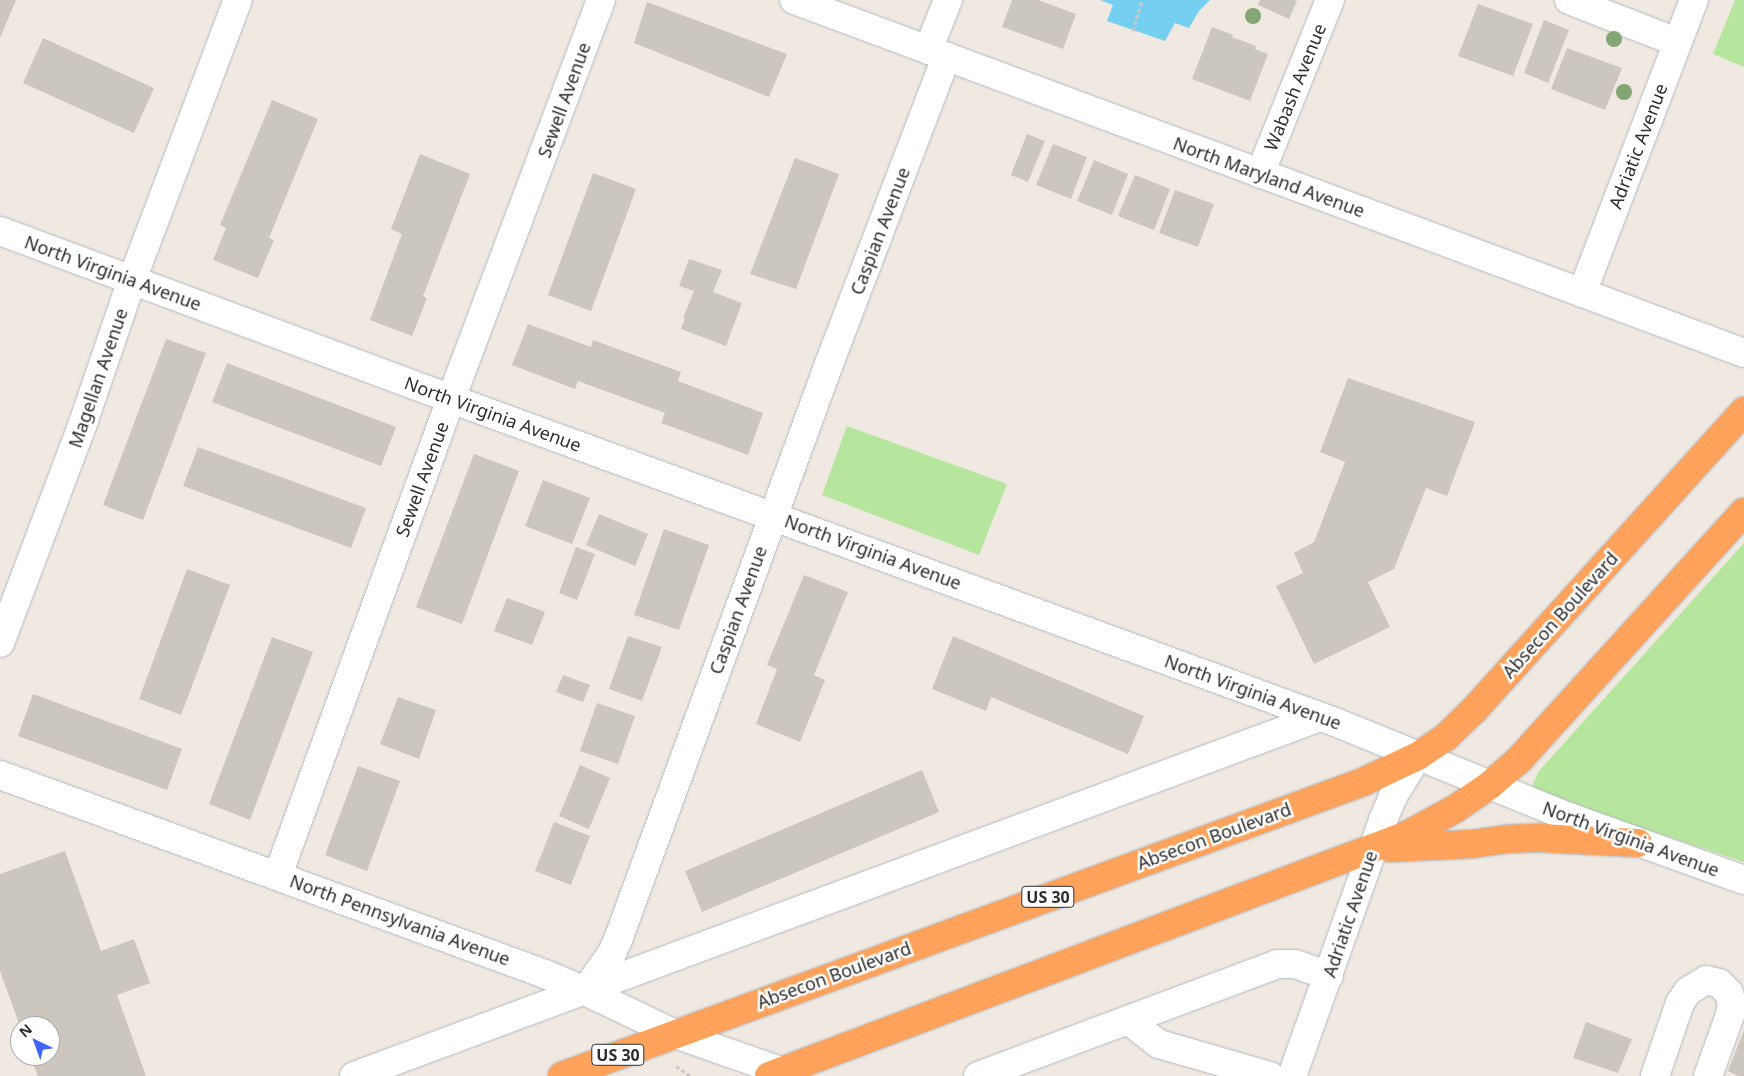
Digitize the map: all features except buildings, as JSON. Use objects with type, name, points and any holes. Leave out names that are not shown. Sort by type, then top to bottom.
[{"type":"highway","name":"Absecon Boulevard","points":[[562,1076],[1354,785],[1418,756],[1446,737],[1474,710],[1744,411]]},
{"type":"highway","points":[[781,1075],[1373,848],[1434,821],[1490,785],[1534,744],[1744,512]]},
{"type":"highway","points":[[1373,848],[1472,844],[1507,839],[1540,838],[1638,843]]},
{"type":"street","name":"Magellan Avenue","points":[[0,643],[84,423],[132,280],[238,0]]},
{"type":"street","name":"Sewell Avenue","points":[[278,875],[451,399],[601,0]]},
{"type":"street","name":"North Maryland Avenue","points":[[794,0],[1744,353]]},
{"type":"street","name":"Caspian Avenue","points":[[585,991],[602,969],[617,942],[773,516],[937,53],[948,0]]},
{"type":"street","name":"Wabash Avenue","points":[[1260,174],[1330,0]]},
{"type":"street","points":[[1569,0],[1677,42]]},
{"type":"street","name":"Adriatic Avenue","points":[[1582,293],[1694,0]]},
{"type":"street","name":"North Virginia Avenue","points":[[0,231],[451,399],[1320,716],[1638,843],[1744,880]]},
{"type":"street","points":[[354,1076],[1320,716]]},
{"type":"street","name":"Adriatic Avenue","points":[[1292,1076],[1393,796],[1418,756]]},
{"type":"street","name":"North Pennsylvania Avenue","points":[[0,775],[278,875],[585,991],[675,1034],[781,1075]]},
{"type":"street","points":[[978,1076],[1277,964],[1295,964],[1329,976]]},
{"type":"street","points":[[1655,1076],[1680,1003],[1688,991],[1706,980],[1719,984],[1729,993],[1732,1004],[1730,1015],[1708,1076]]},
{"type":"street","points":[[1128,1020],[1159,1044],[1270,1076]]},
{"type":"path","points":[[1133,31],[1142,0]]},
{"type":"path","points":[[674,1064],[692,1076]]},
{"type":"green space","points":[[1735,0],[1744,0],[1744,67],[1713,54]]},
{"type":"green space","points":[[847,426],[1007,484],[979,555],[822,495]]},
{"type":"green space","points":[[1744,543],[1744,862],[1542,795],[1532,786],[1539,771]]},
{"type":"water","points":[[1100,0],[1210,0],[1199,11],[1189,28],[1175,23],[1165,41],[1107,21],[1113,5]]}]
